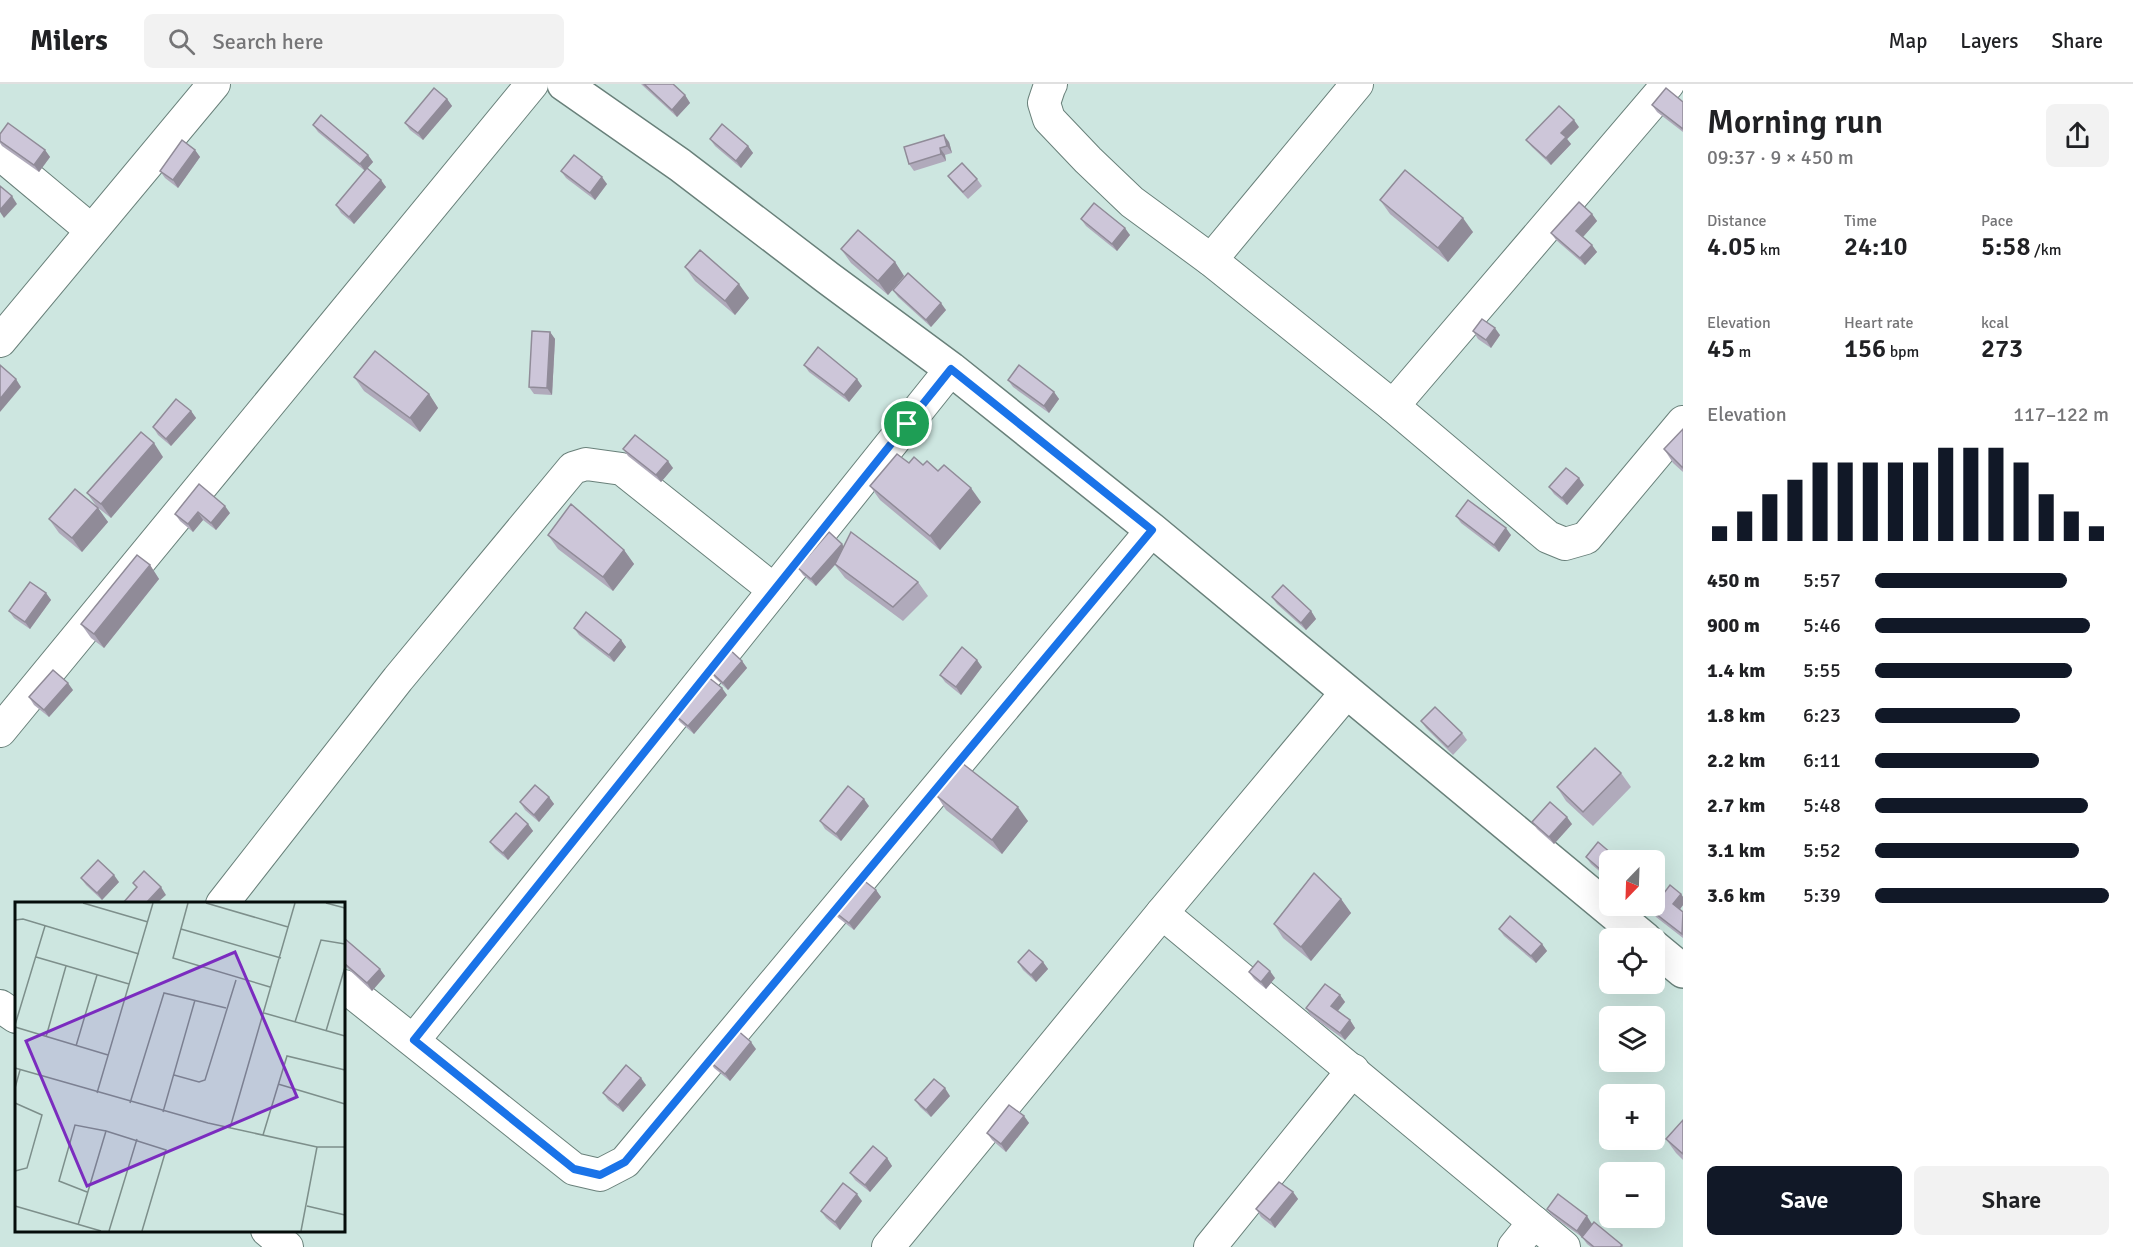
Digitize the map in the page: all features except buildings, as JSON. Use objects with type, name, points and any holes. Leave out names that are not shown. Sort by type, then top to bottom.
[{"type":"street","points":[[0,341],[214,84]]},
{"type":"street","points":[[0,732],[532,84]]},
{"type":"street","points":[[564,84],[680,165],[951,369],[1152,530],[1632,928]]},
{"type":"street","points":[[1052,84],[1048,88],[1044,103],[1049,119],[1132,202],[1211,260],[1392,406],[1548,537],[1565,544],[1586,538],[1683,422]]},
{"type":"street","points":[[1211,260],[1357,84]]},
{"type":"street","points":[[1392,406],[1668,84]]},
{"type":"street","points":[[0,154],[92,230]]},
{"type":"street","points":[[414,1040],[951,369]]},
{"type":"street","points":[[229,901],[398,679],[573,468],[586,464],[622,469],[774,590]]},
{"type":"street","points":[[345,987],[574,1169],[600,1175],[625,1162],[1152,530]]},
{"type":"street","points":[[888,1247],[1346,693]]},
{"type":"street","points":[[1162,913],[1564,1247]]},
{"type":"street","points":[[1665,956],[1683,971]]},
{"type":"street","points":[[0,1006],[15,1016]]},
{"type":"street","points":[[1210,1247],[1353,1070]]},
{"type":"street","points":[[1514,1247],[1534,1222]]},
{"type":"street","points":[[269,1232],[287,1247]]},
{"type":"route","points":[[951,369],[1152,530],[625,1162],[600,1175],[574,1169],[414,1040],[907,424],[951,369]]}]
